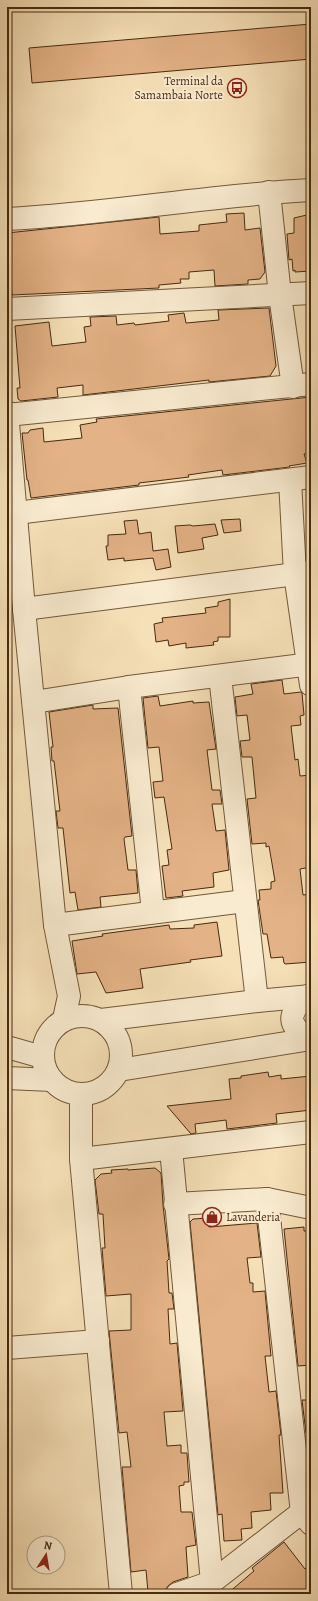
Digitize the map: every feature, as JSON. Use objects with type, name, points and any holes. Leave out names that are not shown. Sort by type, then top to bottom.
[{"type":"street","points":[[7,220],[81,214],[269,192],[311,190]]},
{"type":"street","points":[[269,192],[280,295],[302,386],[7,413],[24,609],[56,925],[70,996],[83,1018],[110,1027],[117,1036],[122,1059],[119,1070],[110,1083],[96,1092],[81,1094],[64,1090],[52,1080],[45,1069],[42,1057],[43,1046],[48,1035],[55,1026],[83,1018],[310,996]]},
{"type":"street","points":[[7,309],[311,293]]},
{"type":"street","points":[[16,513],[301,479],[303,573],[310,671],[220,676],[129,687],[34,702]]},
{"type":"street","points":[[24,609],[303,573]]},
{"type":"street","points":[[220,676],[245,900],[258,1000]]},
{"type":"street","points":[[129,687],[153,912]]},
{"type":"street","points":[[56,925],[245,900]]},
{"type":"street","points":[[310,996],[297,1005],[293,1011],[292,1018],[299,1033],[311,1039]]},
{"type":"street","points":[[119,1070],[311,1039]]},
{"type":"street","points":[[7,1047],[42,1057]]},
{"type":"street","points":[[7,1078],[52,1080]]},
{"type":"street","points":[[81,1094],[81,1159],[121,1594]]},
{"type":"street","points":[[81,1159],[311,1132]]},
{"type":"street","points":[[171,1149],[175,1204],[212,1582]]},
{"type":"street","points":[[175,1204],[267,1199],[311,1208]]},
{"type":"street","points":[[177,1594],[212,1582],[308,1514],[267,1199]]},
{"type":"street","points":[[7,1348],[98,1341]]},
{"type":"building","points":[[311,24],[311,59],[32,83],[29,48]]},
{"type":"building","points":[[244,213],[245,230],[260,228],[265,272],[260,279],[248,280],[248,284],[215,286],[214,270],[189,272],[189,279],[180,279],[181,283],[159,285],[159,288],[12,295],[7,268],[7,233],[159,217],[160,234],[199,231],[199,225],[227,222],[226,214]]},
{"type":"building","points":[[311,214],[311,271],[295,272],[295,270],[293,271],[292,259],[289,260],[287,234],[294,233],[294,218]]},
{"type":"building","points":[[269,308],[276,366],[270,376],[209,382],[209,380],[83,395],[83,385],[57,388],[58,397],[21,401],[18,399],[17,388],[20,388],[15,326],[49,322],[52,346],[86,342],[84,327],[91,326],[90,317],[116,316],[117,325],[134,323],[135,325],[169,321],[168,315],[184,313],[186,323],[219,320],[218,310]]},
{"type":"building","points":[[311,397],[311,453],[304,454],[307,463],[289,466],[290,467],[223,475],[222,470],[188,475],[189,477],[139,483],[139,485],[31,498],[27,480],[22,433],[28,433],[30,430],[43,428],[44,442],[82,438],[80,425],[97,422],[96,419]]},
{"type":"building","points":[[240,519],[241,531],[224,533],[221,520]]},
{"type":"building","points":[[137,520],[139,534],[151,532],[153,551],[168,549],[171,567],[156,570],[153,558],[124,561],[124,558],[108,560],[106,546],[108,546],[108,535],[126,534],[124,521]]},
{"type":"building","points":[[215,524],[218,535],[202,538],[204,549],[178,553],[175,526]]},
{"type":"building","points":[[230,599],[230,637],[218,637],[218,641],[213,642],[214,645],[186,648],[186,643],[169,646],[168,640],[156,642],[154,624],[163,622],[162,618],[206,613],[205,608],[218,606],[218,602]]},
{"type":"building","points":[[282,680],[284,694],[302,693],[304,715],[300,716],[301,725],[291,726],[295,760],[298,759],[300,776],[311,775],[311,867],[300,869],[303,895],[311,894],[311,962],[285,964],[283,957],[271,958],[267,934],[263,934],[258,900],[260,900],[259,890],[271,889],[271,882],[275,881],[269,846],[266,847],[266,843],[252,844],[247,799],[256,798],[252,757],[242,757],[240,741],[250,740],[247,715],[237,716],[235,697],[253,694],[251,684]]},
{"type":"building","points":[[158,696],[160,706],[193,701],[193,703],[209,702],[216,749],[207,750],[212,790],[220,790],[222,804],[212,804],[216,831],[225,830],[229,870],[213,873],[214,887],[182,891],[183,896],[166,898],[162,866],[169,865],[167,850],[172,849],[164,797],[155,798],[153,782],[163,781],[159,747],[148,748],[143,698]]},
{"type":"building","points":[[93,705],[93,709],[118,708],[132,836],[125,837],[124,839],[128,870],[136,870],[138,893],[100,897],[101,907],[78,910],[75,892],[70,893],[63,828],[58,828],[56,811],[60,811],[54,761],[52,761],[51,747],[53,747],[49,712]]},
{"type":"building","points":[[217,922],[222,956],[140,969],[143,988],[106,993],[96,972],[77,974],[72,941],[103,936],[102,934],[169,925],[170,929],[194,928],[194,925]]},
{"type":"building","points":[[268,1072],[269,1077],[281,1075],[281,1079],[311,1076],[311,1110],[276,1114],[277,1123],[227,1129],[226,1120],[195,1124],[196,1133],[191,1134],[167,1106],[231,1099],[229,1079]]},
{"type":"building","points":[[155,1168],[161,1173],[169,1259],[167,1261],[169,1293],[172,1293],[174,1309],[168,1309],[170,1344],[177,1343],[183,1411],[164,1412],[167,1446],[181,1445],[181,1453],[187,1453],[189,1482],[184,1482],[184,1485],[179,1486],[181,1512],[192,1512],[196,1545],[186,1547],[188,1577],[173,1582],[165,1591],[148,1592],[146,1570],[131,1572],[122,1467],[131,1467],[127,1432],[119,1433],[109,1331],[131,1330],[131,1294],[106,1296],[102,1248],[105,1248],[103,1214],[99,1214],[95,1180],[101,1174],[112,1173],[111,1170]]},
{"type":"building","points":[[209,1218],[209,1227],[257,1223],[261,1257],[247,1258],[250,1283],[253,1283],[253,1292],[265,1291],[271,1356],[265,1356],[269,1392],[276,1391],[281,1435],[279,1435],[283,1493],[270,1493],[271,1510],[251,1512],[252,1528],[241,1529],[242,1540],[224,1541],[222,1514],[218,1515],[190,1222],[193,1219]]},
{"type":"building","points":[[304,1227],[304,1231],[311,1231],[311,1365],[298,1366],[284,1229]]},
{"type":"building","points":[[302,1400],[311,1400],[311,1433],[306,1433]]},
{"type":"building","points":[[284,1542],[305,1569],[311,1564],[311,1594],[227,1594],[254,1571],[252,1568]]},
{"type":"place","name":"Terminal da Samambaia Norte","points":[[237,88]]},
{"type":"place","name":"Lavanderia","points":[[212,1217]]}]
